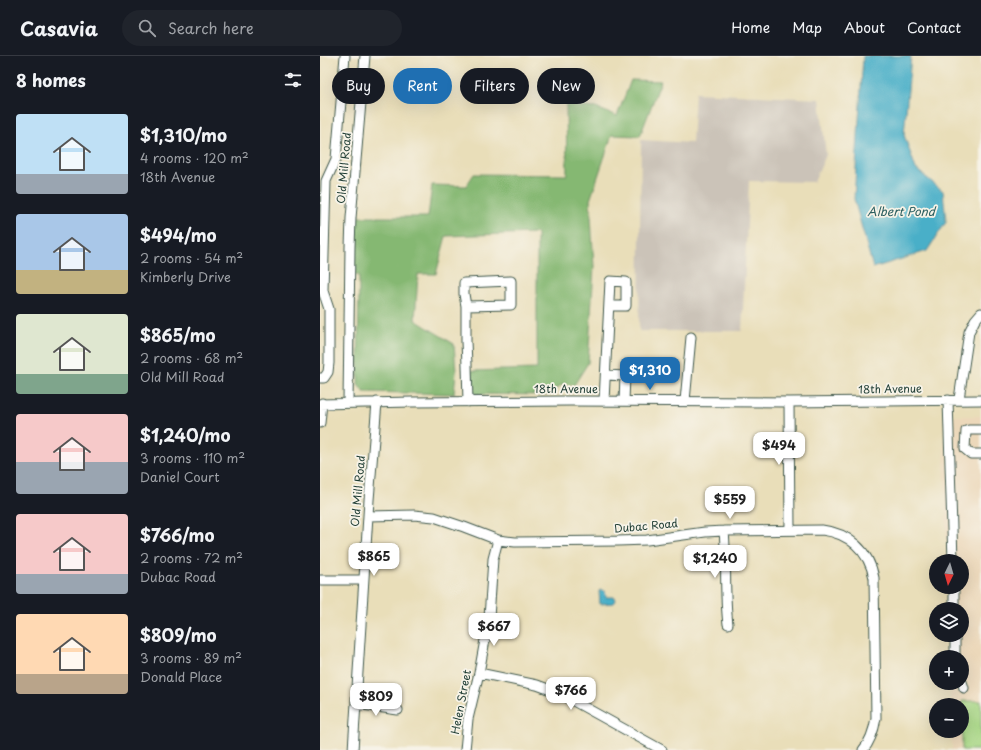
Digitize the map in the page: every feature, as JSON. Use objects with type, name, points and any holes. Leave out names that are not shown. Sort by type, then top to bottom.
[{"type":"street","points":[[320,378],[324,378],[328,372],[329,309],[323,290],[326,181],[336,160],[345,56]]},
{"type":"street","name":"Old Mill Road","points":[[348,402],[351,226],[365,56]]},
{"type":"street","points":[[466,306],[511,305],[511,281],[464,283],[466,306],[468,402]]},
{"type":"street","points":[[604,401],[609,306]]},
{"type":"street","points":[[958,400],[969,332],[975,320],[981,313]]},
{"type":"street","points":[[685,401],[691,337]]},
{"type":"street","points":[[606,375],[624,376],[624,401]]},
{"type":"street","points":[[948,400],[953,554]]},
{"type":"street","name":"18th Avenue","points":[[321,404],[348,402],[789,402],[981,400]]},
{"type":"street","name":"Old Mill Road","points":[[353,750],[377,402]]},
{"type":"street","points":[[789,402],[790,530]]},
{"type":"street","points":[[320,423],[321,404]]},
{"type":"street","points":[[981,430],[966,431],[965,449],[970,454],[981,454]]},
{"type":"street","name":"Dubac Road","points":[[368,516],[414,515],[434,517],[498,540],[515,542],[647,540],[705,532],[724,531],[822,530],[843,536],[857,545],[866,556],[873,574],[876,718],[875,727],[871,737],[863,750]]},
{"type":"street","points":[[724,531],[728,624]]},
{"type":"street","name":"Helen Street","points":[[465,750],[468,719],[479,673],[489,618],[494,559],[498,540]]},
{"type":"street","points":[[320,580],[364,580]]},
{"type":"street","points":[[479,673],[537,686],[559,693],[662,750]]},
{"type":"street","points":[[356,704],[398,710]]},
{"type":"shaded area","points":[[695,93],[820,99],[826,155],[814,182],[749,181],[742,331],[639,331],[641,140],[692,143]]},
{"type":"shaded area","points":[[943,416],[981,416],[981,750],[952,750],[951,738],[969,738],[969,698],[950,698],[950,690],[969,690],[969,650],[949,650],[949,642],[969,642],[969,602],[948,602],[947,594],[969,594],[969,554],[947,554]]},
{"type":"green space","points":[[631,80],[661,81],[640,136],[612,135],[590,200],[594,267],[588,363],[574,385],[563,384],[547,395],[469,394],[469,371],[537,369],[537,233],[446,236],[436,274],[418,274],[415,320],[454,344],[456,372],[454,394],[364,392],[358,385],[359,275],[352,275],[353,217],[428,217],[432,185],[466,186],[474,174],[567,175],[566,105],[596,108],[617,116]]},
{"type":"green space","points":[[969,701],[981,701],[981,750],[962,750],[962,738],[969,738]]},
{"type":"water","name":"Albert Pond","points":[[863,56],[911,56],[904,135],[916,169],[943,191],[946,222],[927,251],[873,268],[854,199]]},
{"type":"water","points":[[599,591],[605,591],[606,597],[614,597],[614,603],[600,604]]}]
